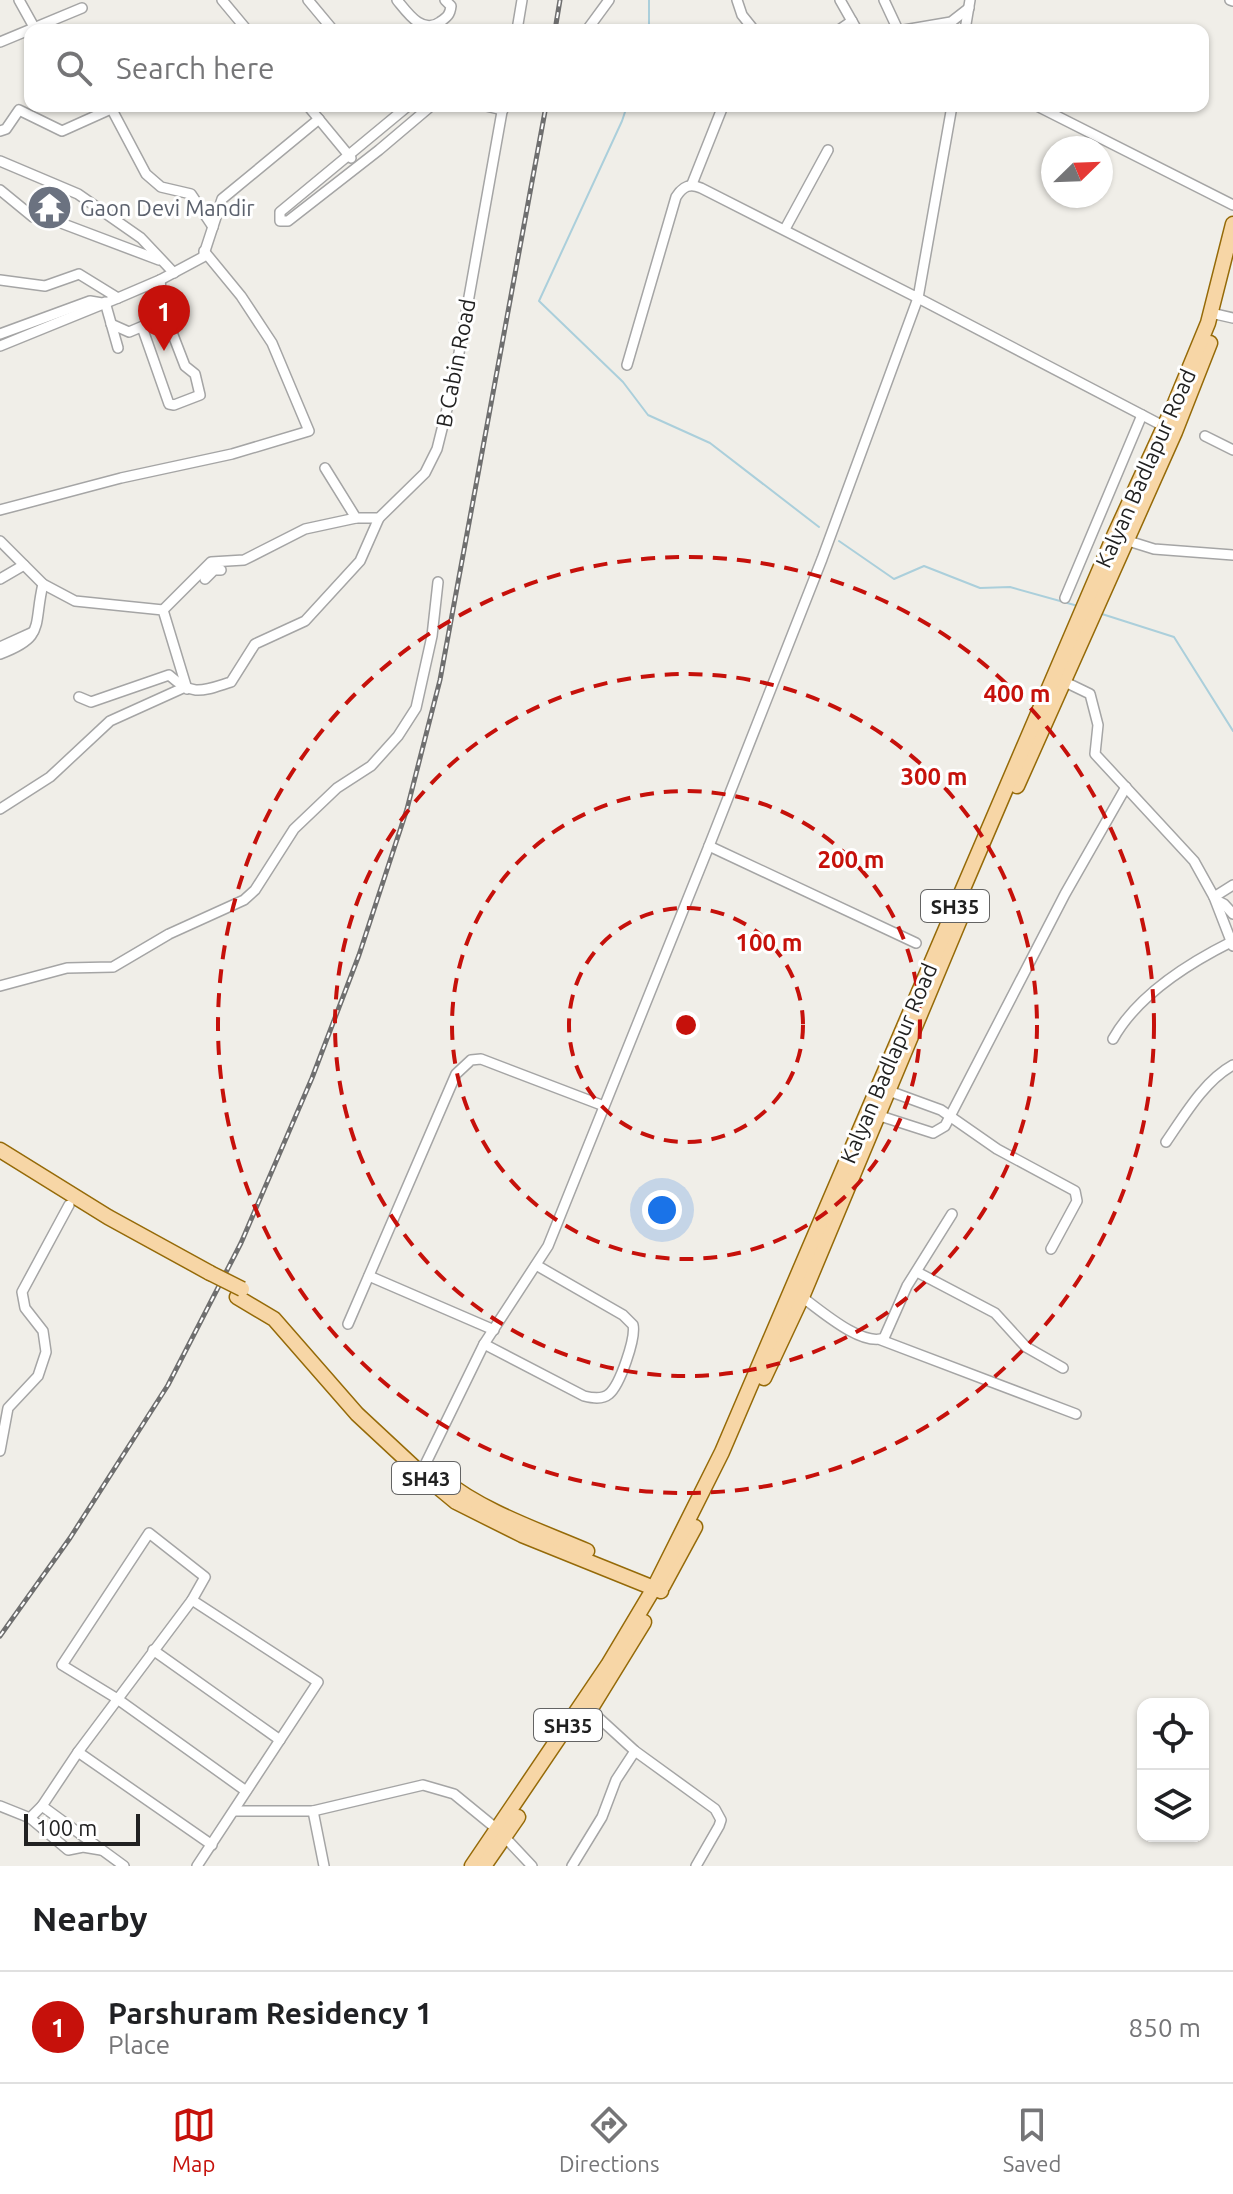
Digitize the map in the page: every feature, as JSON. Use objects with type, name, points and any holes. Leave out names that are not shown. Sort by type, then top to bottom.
[{"type":"main road","name":"Kalyan Badlapur Road","points":[[1221,316],[1233,224]]},
{"type":"main road","name":"Kalyan Badlapur Road","points":[[484,1866],[501,1834],[586,1707],[627,1653],[778,1337],[992,831],[1221,316],[1233,266]]},
{"type":"main road","name":"Kalyan Badlapur Road","points":[[778,1337],[802,1297],[872,1114],[889,1091],[909,1030]]},
{"type":"main road","name":"SH43","points":[[0,1150],[208,1278]]},
{"type":"main road","name":"SH43","points":[[0,1161],[69,1205],[208,1278],[267,1303],[289,1321],[424,1470],[498,1513],[659,1586]]},
{"type":"main road","name":"Kalyan Badlapur Road","points":[[472,1866],[501,1834]]},
{"type":"street","points":[[19,0],[32,24]]},
{"type":"street","points":[[222,0],[242,24]]},
{"type":"street","points":[[308,0],[328,24]]},
{"type":"street","points":[[397,0],[415,21],[428,24]]},
{"type":"street","points":[[445,0],[451,6],[445,24]]},
{"type":"street","points":[[518,24],[522,0]]},
{"type":"street","points":[[591,24],[609,0]]},
{"type":"street","points":[[737,0],[749,24]]},
{"type":"street","points":[[840,0],[853,24]]},
{"type":"street","points":[[884,0],[898,24]]},
{"type":"street","points":[[938,24],[951,22],[969,4]]},
{"type":"street","points":[[967,24],[969,4]]},
{"type":"street","points":[[42,24],[82,8]]},
{"type":"street","points":[[0,42],[24,31]]},
{"type":"street","points":[[0,131],[6,129],[19,110],[62,131],[102,112]]},
{"type":"street","points":[[112,112],[146,174],[161,187],[191,194],[213,227]]},
{"type":"street","points":[[313,112],[359,166]]},
{"type":"street","points":[[401,112],[280,212],[280,221],[288,221],[424,112]]},
{"type":"street","name":"B Cabin Road","points":[[379,518],[425,473],[437,449],[454,381],[502,112]]},
{"type":"street","points":[[627,365],[676,197],[692,184],[721,112]]},
{"type":"street","points":[[424,1470],[484,1344],[548,1246],[822,559],[918,298],[951,112]]},
{"type":"street","points":[[1049,112],[1233,205]]},
{"type":"street","points":[[0,346],[160,280],[204,254],[222,199],[319,119]]},
{"type":"street","points":[[785,229],[828,150]]},
{"type":"street","points":[[0,161],[78,194],[141,238],[174,273]]},
{"type":"street","points":[[692,184],[1170,429]]},
{"type":"street","points":[[0,190],[33,217],[61,223],[163,261]]},
{"type":"street","points":[[0,510],[121,478],[232,454],[309,431],[272,343],[241,296],[204,254]]},
{"type":"street","points":[[0,280],[45,286],[79,274],[118,298]]},
{"type":"street","points":[[142,327],[167,401],[174,405],[196,398],[200,392],[195,374],[185,366],[161,299],[160,280]]},
{"type":"street","points":[[1,330],[90,301],[103,303]]},
{"type":"street","points":[[103,303],[118,348]]},
{"type":"street","points":[[111,324],[126,332],[167,316]]},
{"type":"street","points":[[1065,598],[1142,415]]},
{"type":"street","points":[[1205,436],[1233,450]]},
{"type":"street","points":[[325,468],[356,518]]},
{"type":"street","points":[[79,697],[91,702],[169,675],[185,688],[200,692],[231,682],[255,644],[305,621],[360,561],[379,518],[356,518],[305,529],[244,560],[211,562],[205,580]]},
{"type":"street","points":[[1120,538],[1154,549],[1233,555]]},
{"type":"street","points":[[0,541],[43,584],[75,601],[163,610],[214,570],[221,570]]},
{"type":"street","points":[[0,579],[24,565]]},
{"type":"street","points":[[0,986],[67,968],[113,967],[169,934],[244,900],[255,890],[294,829],[337,788],[371,766],[398,736],[416,708],[432,636],[438,582]]},
{"type":"street","points":[[0,654],[23,645],[34,632],[43,584]]},
{"type":"street","points":[[163,610],[185,688]]},
{"type":"street","points":[[0,647],[34,632]]},
{"type":"street","points":[[1059,679],[1090,694],[1098,725],[1095,754],[1194,861],[1215,898],[1232,944],[1194,963],[1141,1004],[1122,1022],[1113,1039]]},
{"type":"street","points":[[0,809],[50,777],[110,721],[185,688]]},
{"type":"street","points":[[872,1114],[933,1133],[941,1130],[951,1117],[1065,894],[1126,787]]},
{"type":"street","points":[[709,846],[916,943]]},
{"type":"street","points":[[1215,898],[1233,885]]},
{"type":"street","points":[[1215,898],[1233,914]]},
{"type":"street","points":[[348,1324],[462,1066],[471,1060],[481,1059],[500,1064],[604,1106]]},
{"type":"street","points":[[1166,1142],[1216,1078],[1233,1065]]},
{"type":"street","points":[[889,1091],[925,1103],[997,1149],[1075,1191],[1077,1201],[1051,1249]]},
{"type":"street","points":[[0,1451],[8,1408],[38,1376],[46,1352],[43,1331],[25,1308],[22,1292],[69,1205]]},
{"type":"street","points":[[881,1340],[887,1334],[907,1286],[952,1214]]},
{"type":"street","points":[[484,1344],[584,1396],[602,1398],[612,1392],[633,1343],[633,1325],[623,1315],[536,1265]]},
{"type":"street","points":[[917,1272],[995,1313],[1026,1347],[1063,1368]]},
{"type":"street","points":[[369,1276],[494,1330]]},
{"type":"street","points":[[802,1297],[840,1325],[870,1341],[881,1340],[1076,1414]]},
{"type":"street","points":[[30,1818],[42,1806],[116,1698],[192,1600],[205,1577],[149,1533],[62,1665],[116,1698],[246,1791]]},
{"type":"street","points":[[192,1600],[318,1682],[197,1866]]},
{"type":"street","points":[[153,1650],[280,1740]]},
{"type":"street","points":[[586,1707],[635,1751],[719,1814],[719,1826],[696,1866]]},
{"type":"street","points":[[572,1866],[602,1817],[616,1780],[635,1751]]},
{"type":"street","points":[[78,1752],[212,1845]]},
{"type":"street","points":[[234,1811],[313,1811],[423,1785],[454,1794],[501,1834],[532,1866]]},
{"type":"street","points":[[0,1806],[30,1818],[68,1850],[104,1851]]},
{"type":"street","points":[[42,1806],[124,1866]]},
{"type":"street","points":[[313,1811],[324,1866]]},
{"type":"waterway","points":[[649,0],[649,24]]},
{"type":"waterway","points":[[625,112],[539,301],[623,382],[648,415],[710,443],[819,527]]},
{"type":"waterway","points":[[839,541],[894,579],[924,566],[980,588],[1010,587],[1078,606]]},
{"type":"waterway","points":[[1102,614],[1174,637],[1233,731]]},
{"type":"railway","points":[[556,24],[560,0]]},
{"type":"railway","points":[[0,1636],[70,1538],[168,1385],[241,1243],[312,1078],[359,955],[407,809],[440,680],[545,112]]},
{"type":"place","name":"Gaon Devi Mandir","points":[[49,207]]},
{"type":"place","name":"Parshuram Residency 1","points":[[164,351]]}]
